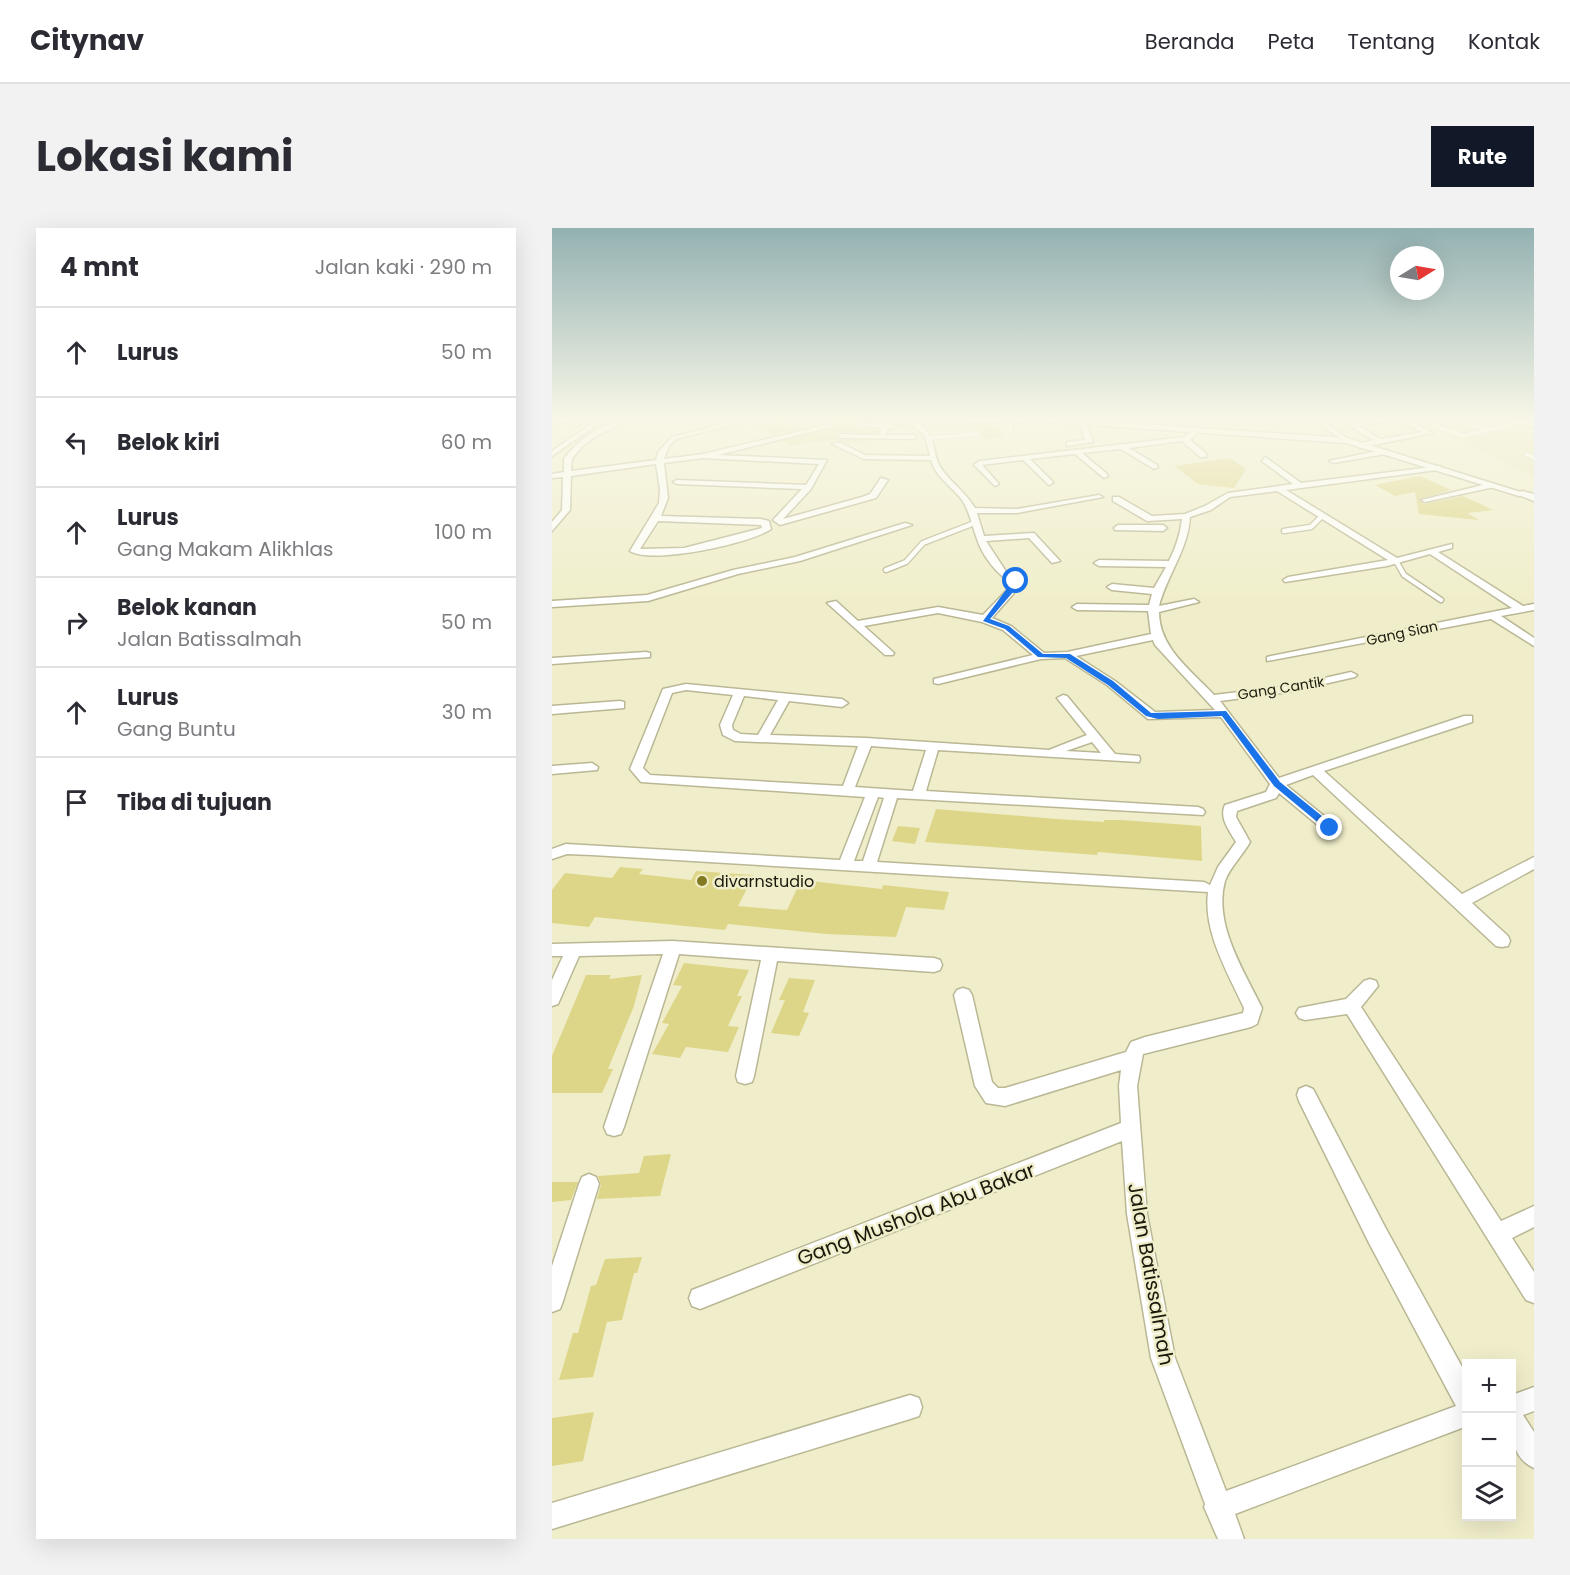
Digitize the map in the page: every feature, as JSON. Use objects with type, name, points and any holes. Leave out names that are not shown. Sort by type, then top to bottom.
[{"type":"main road","points":[[1522,494],[1534,490]]},
{"type":"main road","points":[[1522,494],[1534,498]]},
{"type":"street","points":[[552,528],[566,510],[567,479]]},
{"type":"street","points":[[654,518],[761,522],[768,527],[700,549],[635,551],[664,500],[661,479]]},
{"type":"street","points":[[813,479],[777,520],[780,522],[865,499],[873,496],[884,480]]},
{"type":"street","points":[[947,479],[964,497],[972,510],[981,539],[1001,572],[1016,581],[985,619]]},
{"type":"street","points":[[991,479],[995,484]]},
{"type":"street","points":[[1045,479],[1049,483]]},
{"type":"street","points":[[1291,479],[1300,486]]},
{"type":"street","points":[[1116,499],[1150,519],[1186,516],[1208,508],[1228,495],[1352,479]]},
{"type":"street","points":[[1475,479],[1522,494]]},
{"type":"street","points":[[677,482],[808,486]]},
{"type":"street","points":[[1425,500],[1491,484]]},
{"type":"street","points":[[1279,489],[1396,561]]},
{"type":"street","points":[[972,510],[1017,511],[1099,497]]},
{"type":"street","points":[[1178,528],[1186,516]]},
{"type":"street","points":[[552,604],[648,598],[736,572],[797,559],[908,525]]},
{"type":"street","points":[[1118,528],[1178,528]]},
{"type":"street","points":[[1178,528],[1184,542],[1156,591],[1153,609],[1157,639],[1224,713],[1277,784],[1330,828]]},
{"type":"street","points":[[981,539],[1031,535],[1054,561]]},
{"type":"street","points":[[1288,580],[1396,561],[1449,546]]},
{"type":"street","points":[[1431,551],[1522,610]]},
{"type":"street","points":[[1099,563],[1171,564]]},
{"type":"street","points":[[1112,587],[1156,591]]},
{"type":"street","points":[[1077,607],[1153,609],[1194,602]]},
{"type":"street","points":[[832,603],[889,653]]},
{"type":"street","name":"Gang Sian","points":[[1271,659],[1534,607]]},
{"type":"street","points":[[858,624],[932,610],[985,619],[1007,628],[1041,656]]},
{"type":"street","points":[[1491,615],[1534,643]]},
{"type":"street","points":[[1131,649],[1157,639]]},
{"type":"street","points":[[938,681],[1041,656],[1067,655],[1157,639]]},
{"type":"street","points":[[1067,655],[1111,683],[1152,716],[1224,713]]},
{"type":"street","points":[[552,661],[646,656]]},
{"type":"street","name":"Gang Cantik","points":[[1211,699],[1289,689],[1350,675]]},
{"type":"street","points":[[842,703],[686,687],[667,692],[636,769],[646,779],[1198,812]]},
{"type":"street","points":[[740,693],[726,725],[727,732],[740,738],[866,742],[1134,759]]},
{"type":"street","points":[[762,738],[784,697]]},
{"type":"street","points":[[1063,698],[1112,758]]},
{"type":"street","points":[[552,710],[620,705]]},
{"type":"street","points":[[963,995],[984,1086],[993,1097],[1005,1097],[1132,1058],[1137,1048],[1145,1045],[1251,1019],[1253,1008],[1221,935],[1216,891],[1220,876],[1243,842],[1229,817],[1230,808],[1271,795],[1277,784],[1314,769],[1468,719]]},
{"type":"street","points":[[1046,753],[1095,737]]},
{"type":"street","points":[[847,792],[866,742]]},
{"type":"street","points":[[918,796],[933,746]]},
{"type":"street","points":[[552,770],[592,767]]},
{"type":"street","points":[[1314,769],[1502,941]]},
{"type":"street","points":[[846,864],[873,793]]},
{"type":"street","points":[[869,866],[892,794]]},
{"type":"street","points":[[555,848],[846,864],[1204,888]]},
{"type":"street","points":[[1461,902],[1534,862]]},
{"type":"street","points":[[614,1127],[673,947]]},
{"type":"street","points":[[552,950],[673,947],[934,965]]},
{"type":"street","points":[[552,999],[574,949]]},
{"type":"street","points":[[745,1076],[770,955]]},
{"type":"street","points":[[1305,1013],[1351,1006],[1370,986]]},
{"type":"street","points":[[1351,1006],[1534,1292]]},
{"type":"street","name":"Jalan Batissalmah","points":[[1132,1058],[1128,1086],[1137,1214],[1163,1358],[1217,1508],[1231,1539]]},
{"type":"street","points":[[1306,1095],[1377,1235],[1462,1392]]},
{"type":"street","name":"Gang Mushola Abu Bakar","points":[[700,1298],[1130,1129]]},
{"type":"street","points":[[552,1301],[589,1184]]},
{"type":"street","points":[[1498,1234],[1534,1216]]},
{"type":"street","points":[[1516,1406],[1534,1399]]},
{"type":"street","points":[[552,1516],[910,1407]]},
{"type":"street","points":[[1217,1508],[1462,1416]]},
{"type":"street","points":[[1516,1426],[1534,1455]]},
{"type":"lane","points":[[1284,531],[1311,527],[1323,516]]},
{"type":"lane","points":[[886,570],[906,562],[923,543],[976,522]]},
{"type":"lane","points":[[1396,561],[1404,575],[1441,600]]},
{"type":"building","points":[[1192,479],[1240,479],[1234,488],[1198,484]]},
{"type":"building","points":[[1404,479],[1427,479],[1451,490],[1419,499],[1424,504],[1463,496],[1493,510],[1467,513],[1479,520],[1419,514],[1415,492],[1395,496],[1375,485]]},
{"type":"building","points":[[936,809],[1057,819],[1104,822],[1104,820],[1121,820],[1201,826],[1202,861],[1098,852],[1097,855],[925,842]]},
{"type":"building","points":[[898,826],[920,828],[915,844],[892,841]]},
{"type":"building","points":[[620,867],[643,869],[639,874],[691,880],[696,871],[754,875],[738,906],[772,909],[787,910],[801,880],[882,889],[883,885],[949,892],[944,910],[906,907],[896,937],[826,934],[728,924],[725,930],[595,917],[589,927],[552,923],[552,890],[565,873],[612,878]]},
{"type":"building","points":[[684,963],[749,970],[737,996],[742,996],[728,1026],[739,1027],[728,1052],[686,1047],[680,1058],[652,1054],[669,1024],[662,1023],[682,986],[673,985]]},
{"type":"building","points":[[586,975],[611,975],[609,979],[642,975],[634,1006],[608,1069],[613,1069],[602,1093],[552,1093],[552,1056]]},
{"type":"building","points":[[789,978],[815,980],[803,1012],[809,1013],[799,1036],[771,1033],[785,1000],[779,1000]]},
{"type":"building","points":[[671,1154],[660,1196],[597,1199],[601,1185],[598,1176],[639,1173],[644,1156]]},
{"type":"building","points":[[552,1182],[578,1182],[571,1200],[552,1202]]},
{"type":"building","points":[[642,1257],[637,1273],[634,1273],[622,1320],[607,1322],[593,1377],[559,1380],[573,1333],[578,1333],[591,1286],[596,1285],[605,1259]]},
{"type":"building","points":[[594,1412],[583,1461],[552,1466],[552,1418]]},
{"type":"place","name":"divarnstudio","points":[[702,881]]},
{"type":"route","points":[[1016,581],[1011,591],[985,619],[1007,628],[1041,656],[1067,655],[1111,683],[1148,715],[1224,713],[1277,784],[1330,828]]}]
